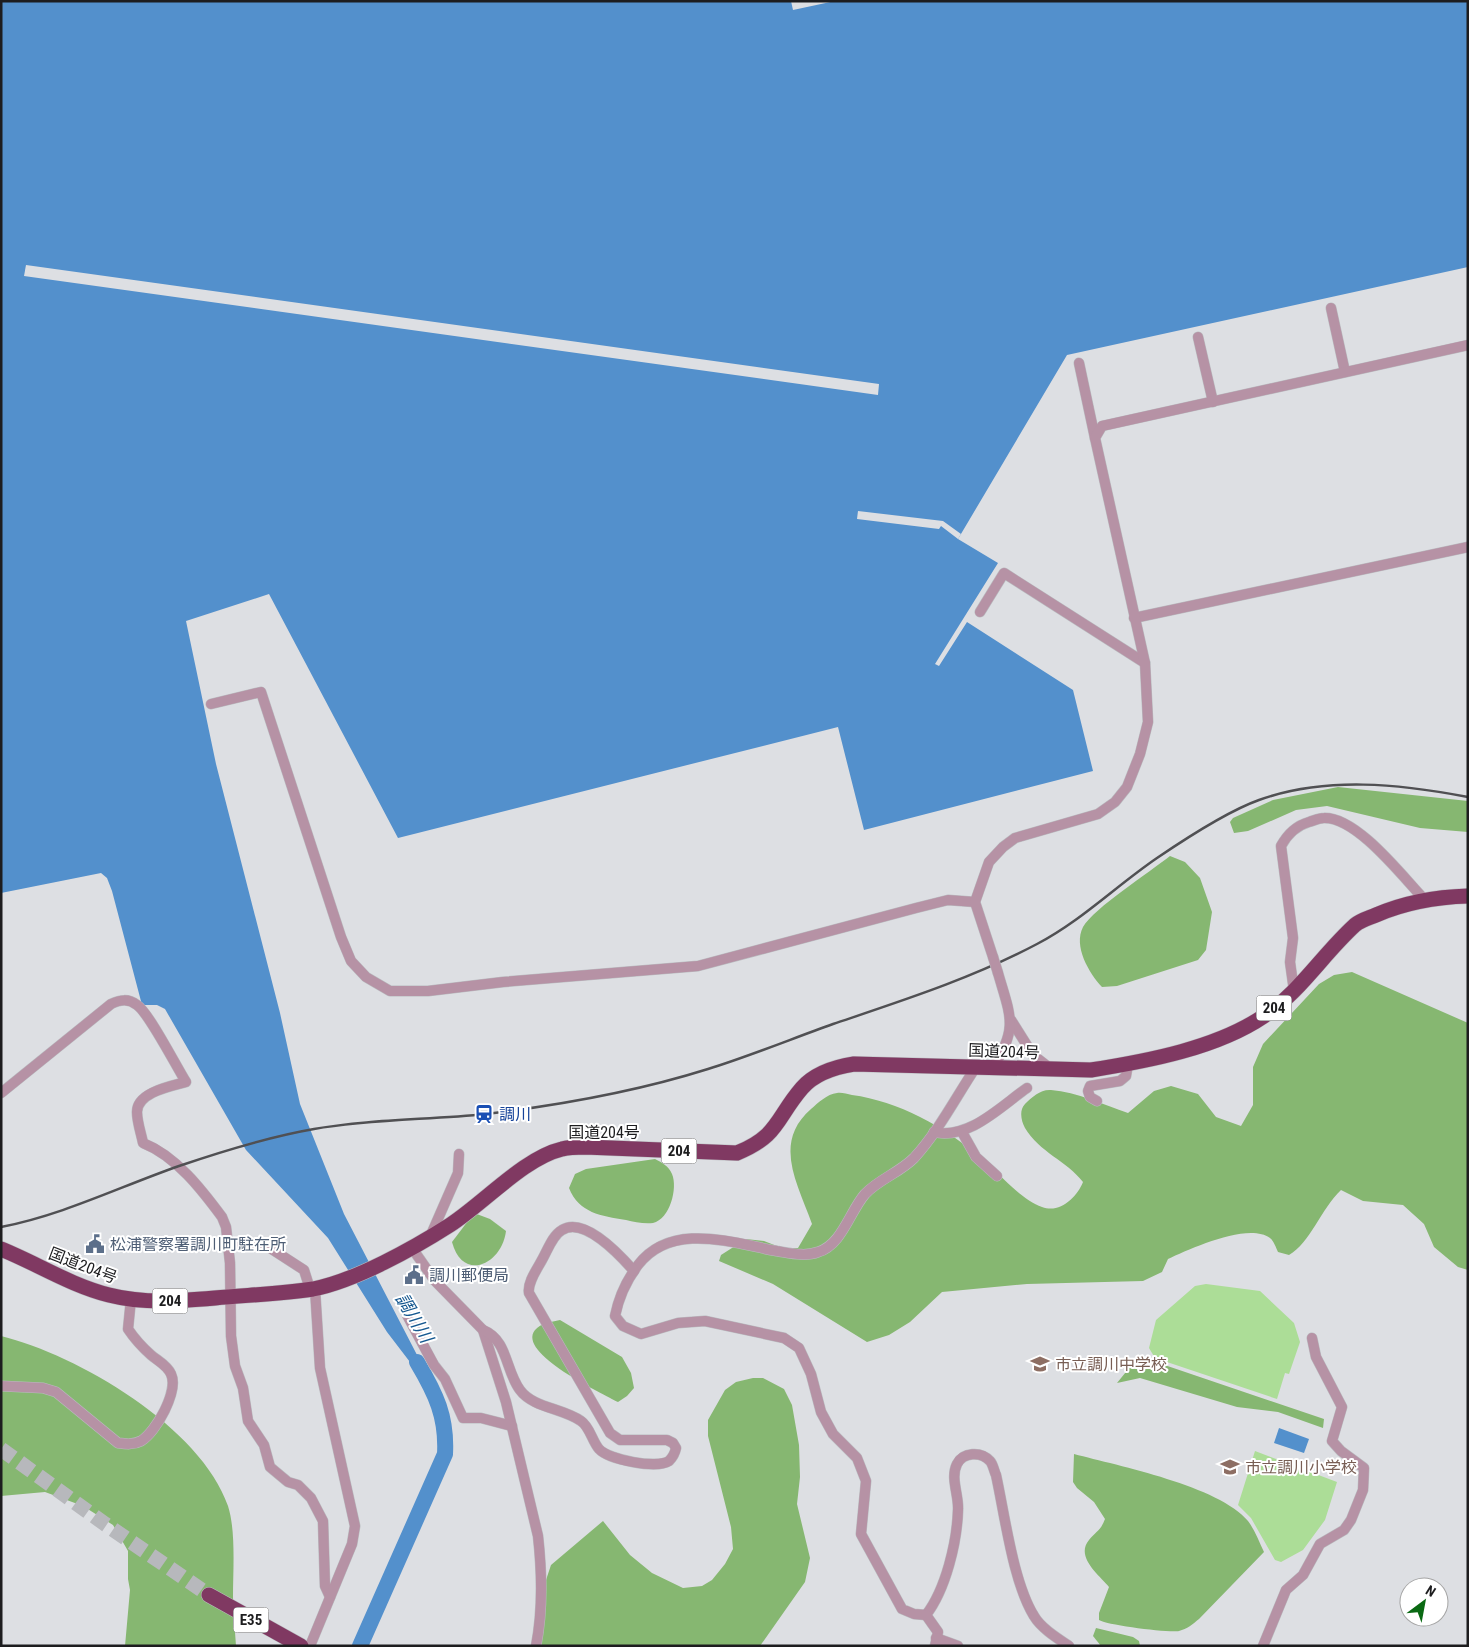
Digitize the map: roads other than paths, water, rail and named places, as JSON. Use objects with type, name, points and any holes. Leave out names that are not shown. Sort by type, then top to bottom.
[{"type":"highway","name":"国道204号","points":[[1,1249],[84,1288],[131,1299],[165,1302],[313,1289],[346,1278],[412,1248],[489,1197],[526,1167],[543,1156],[563,1149],[585,1147],[737,1153],[756,1145],[772,1132],[802,1088],[816,1077],[835,1067],[854,1064],[1053,1071],[1092,1070],[1128,1064],[1229,1036],[1264,1016],[1294,991],[1357,923],[1390,908],[1424,898],[1468,896]]},
{"type":"highway","name":"E35","points":[[207,1598],[294,1644]]},
{"type":"street","points":[[1331,308],[1345,372]]},
{"type":"street","points":[[1198,337],[1213,402]]},
{"type":"street","points":[[1095,438],[1102,426],[1468,345]]},
{"type":"street","points":[[1053,1071],[1033,1055],[1011,1020],[975,902],[989,862],[1003,847],[1015,838],[1098,814],[1115,802],[1127,788],[1140,754],[1148,722],[1145,663],[1079,363]]},
{"type":"street","points":[[1134,618],[1468,547]]},
{"type":"street","points":[[980,612],[1004,573],[1145,663]]},
{"type":"street","points":[[211,704],[261,692],[341,937],[351,961],[366,977],[390,991],[428,991],[503,982],[698,966],[948,900],[975,902]]},
{"type":"street","points":[[1294,991],[1290,962],[1293,938],[1281,846],[1287,834],[1305,823],[1324,818],[1346,824],[1365,836],[1424,898]]},
{"type":"street","points":[[1,1093],[111,1004],[120,1000],[129,1001],[137,1005],[186,1082],[150,1094],[141,1101],[137,1110],[143,1144],[165,1155],[209,1200],[222,1217],[228,1246],[230,1325],[235,1366],[244,1388],[248,1421],[264,1445],[270,1467],[288,1482],[298,1485],[311,1498],[323,1521],[325,1586],[330,1596]]},
{"type":"street","points":[[993,1068],[1008,1040],[1011,1020]]},
{"type":"street","points":[[1097,1101],[1090,1097],[1088,1091],[1090,1086],[1120,1081],[1126,1076],[1128,1064]]},
{"type":"street","points":[[926,1615],[914,1614],[902,1609],[861,1534],[866,1481],[857,1458],[833,1434],[821,1412],[811,1374],[799,1348],[784,1338],[705,1321],[678,1324],[641,1334],[623,1326],[615,1316],[618,1296],[634,1270],[647,1254],[678,1239],[708,1238],[799,1255],[819,1252],[835,1240],[864,1195],[877,1183],[901,1169],[914,1158],[934,1132],[976,1067]]},
{"type":"street","points":[[934,1132],[943,1134],[962,1132],[1028,1088]]},
{"type":"street","points":[[962,1132],[976,1157],[997,1176]]},
{"type":"street","points":[[430,1237],[458,1173],[459,1154]]},
{"type":"street","points":[[412,1248],[435,1281],[483,1330],[497,1339],[519,1390],[527,1397],[569,1413],[583,1422],[599,1449],[607,1455],[655,1464],[668,1462],[675,1454],[676,1448],[673,1443],[667,1440],[620,1440],[610,1433],[529,1293],[530,1284],[553,1240],[560,1230],[568,1227],[578,1227],[600,1238],[634,1270]]},
{"type":"street","points":[[228,1246],[254,1244],[270,1248],[304,1270],[313,1289],[320,1368],[355,1526],[352,1544],[310,1646]]},
{"type":"street","points":[[1,1386],[43,1388],[56,1392],[118,1442],[129,1445],[147,1437],[166,1410],[173,1385],[171,1374],[128,1329],[131,1299]]},
{"type":"street","points":[[407,1315],[434,1365],[445,1379],[463,1418],[481,1418],[512,1426]]},
{"type":"street","points":[[483,1330],[512,1426],[538,1536],[541,1610],[536,1646]]},
{"type":"street","points":[[1263,1646],[1286,1590],[1304,1575],[1320,1544],[1344,1530],[1352,1520],[1363,1490],[1364,1468],[1341,1451],[1332,1441],[1342,1407],[1316,1357],[1312,1338]]},
{"type":"street","points":[[926,1615],[931,1608],[950,1562],[956,1539],[958,1508],[954,1480],[956,1466],[960,1459],[970,1454],[979,1454],[990,1461],[996,1475],[1021,1591],[1034,1617],[1052,1635],[1068,1646]]},
{"type":"street","points":[[926,1615],[938,1632],[936,1642],[958,1646]]},
{"type":"water","points":[[1,1],[1468,1],[1468,267],[1067,355],[958,539],[998,563],[935,664],[939,666],[967,622],[1073,690],[1093,771],[864,830],[838,727],[398,838],[269,594],[186,621],[216,764],[280,1013],[300,1104],[344,1214],[430,1380],[426,1383],[387,1332],[328,1238],[246,1150],[165,1009],[157,1005],[142,1005],[107,878],[101,873],[1,893]]},
{"type":"water","points":[[1279,1428],[1309,1439],[1304,1453],[1274,1443]]},
{"type":"waterway","name":"調川川","points":[[360,1646],[445,1454],[444,1429],[439,1406],[417,1362]]},
{"type":"tunnel","points":[[1,1449],[105,1524],[209,1595]]},
{"type":"railway","points":[[1,1227],[47,1215],[179,1166],[280,1136],[357,1123],[486,1114],[598,1097],[681,1077],[724,1064],[936,988],[1013,956],[1069,925],[1142,869],[1207,826],[1247,805],[1284,792],[1337,785],[1363,785],[1390,786],[1468,797]]},
{"type":"place","name":"調川","points":[[484,1114]]},
{"type":"place","name":"松浦警察署調川町駐在所","points":[[95,1244]]},
{"type":"place","name":"調川郵便局","points":[[414,1275]]},
{"type":"place","name":"市立調川中学校","points":[[1040,1364]]},
{"type":"place","name":"市立調川小学校","points":[[1230,1467]]}]
